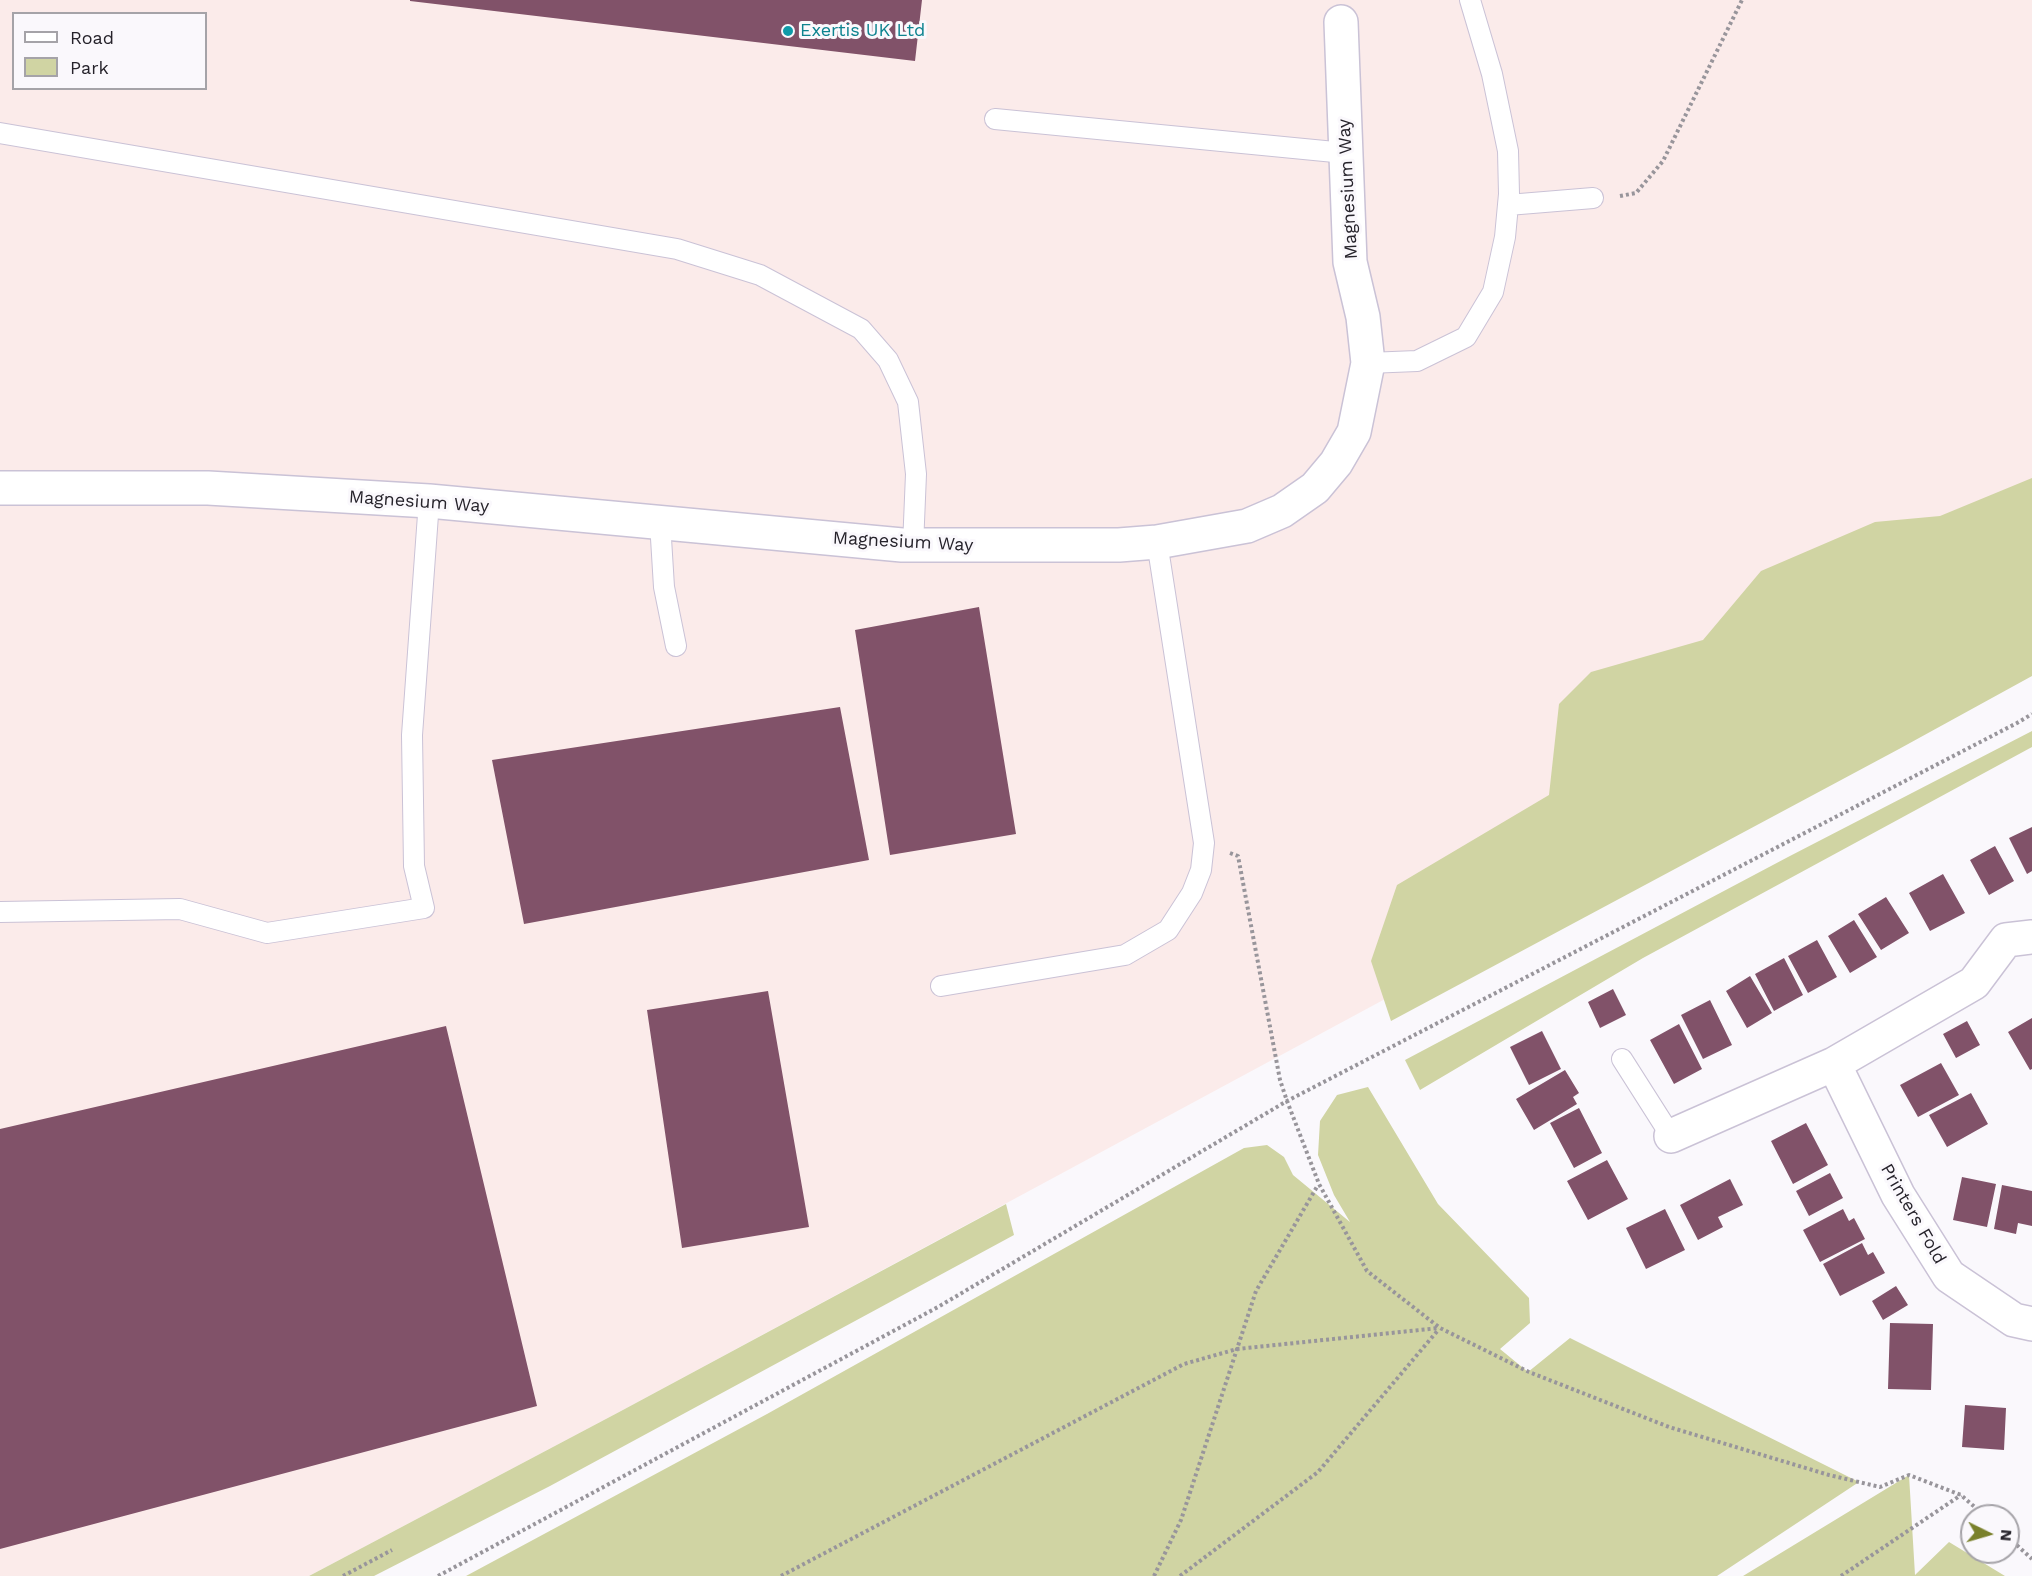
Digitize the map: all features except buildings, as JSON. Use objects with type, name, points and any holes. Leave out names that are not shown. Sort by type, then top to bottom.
[{"type":"street","name":"Magnesium Way","points":[[0,488],[208,488],[429,501],[913,546],[1119,545],[1157,542],[1247,526],[1282,511],[1315,488],[1336,463],[1354,432],[1368,363],[1363,317],[1350,262],[1341,22]]},
{"type":"street","points":[[1671,1136],[1834,1064],[1974,983],[2006,940],[2032,937]]},
{"type":"street","name":"Printers Fold","points":[[1834,1064],[1898,1195],[1949,1276],[2013,1320],[2032,1324]]},
{"type":"lane","points":[[1368,363],[1417,360],[1466,337],[1493,292],[1506,237],[1508,151],[1492,74],[1470,0]]},
{"type":"lane","points":[[995,119],[1345,153]]},
{"type":"lane","points":[[0,133],[677,249],[760,275],[861,329],[888,360],[908,402],[916,474],[913,546]]},
{"type":"lane","points":[[1508,205],[1593,198]]},
{"type":"lane","points":[[0,912],[180,909],[267,933],[424,908],[414,866],[412,735],[429,501]]},
{"type":"lane","points":[[660,522],[664,587],[676,646]]},
{"type":"lane","points":[[941,986],[1125,955],[1168,930],[1192,893],[1201,870],[1204,843],[1157,542]]},
{"type":"lane","points":[[1622,1059],[1671,1136]]},
{"type":"path","points":[[1593,198],[1636,193],[1664,161],[1742,0]]},
{"type":"path","points":[[438,1576],[938,1307],[1287,1101],[2032,714]]},
{"type":"path","points":[[1204,843],[1238,856],[1287,1101],[1319,1184],[1367,1271],[1440,1328],[1529,1372],[1669,1427],[1829,1475],[1880,1487],[1909,1475],[1961,1495],[1971,1504]]},
{"type":"path","points":[[1154,1576],[1181,1520],[1256,1291],[1319,1184]]},
{"type":"path","points":[[781,1576],[1184,1364],[1237,1349],[1440,1328]]},
{"type":"path","points":[[1180,1576],[1318,1472],[1440,1328]]},
{"type":"path","points":[[1841,1576],[1961,1495]]},
{"type":"path","points":[[2020,1548],[2032,1559]]},
{"type":"path","points":[[343,1576],[392,1550]]},
{"type":"shaded area","points":[[0,0],[2032,0],[2032,637],[1539,916],[621,1411],[309,1576],[0,1576]]},
{"type":"green space","points":[[2032,478],[2032,676],[1391,1021],[1371,961],[1397,885],[1549,795],[1559,704],[1591,672],[1703,640],[1761,571],[1875,522],[1940,516]]},
{"type":"green space","points":[[2032,731],[2032,747],[1643,958],[1420,1090],[1405,1060]]},
{"type":"green space","points":[[1368,1087],[1438,1204],[1529,1298],[1530,1323],[1500,1349],[1528,1372],[1570,1338],[1859,1482],[1717,1576],[466,1576],[767,1414],[1244,1148],[1267,1145],[1284,1157],[1293,1175],[1350,1222],[1334,1195],[1318,1155],[1320,1121],[1337,1095]]},
{"type":"green space","points":[[1006,1204],[1014,1235],[550,1486],[374,1576],[309,1576],[621,1411]]},
{"type":"green space","points":[[1909,1475],[1915,1575],[1949,1542],[1960,1549],[1960,1564],[1985,1564],[2005,1576],[1743,1576]]},
{"type":"place","name":"Exertis UK Ltd","points":[[788,31]]}]
